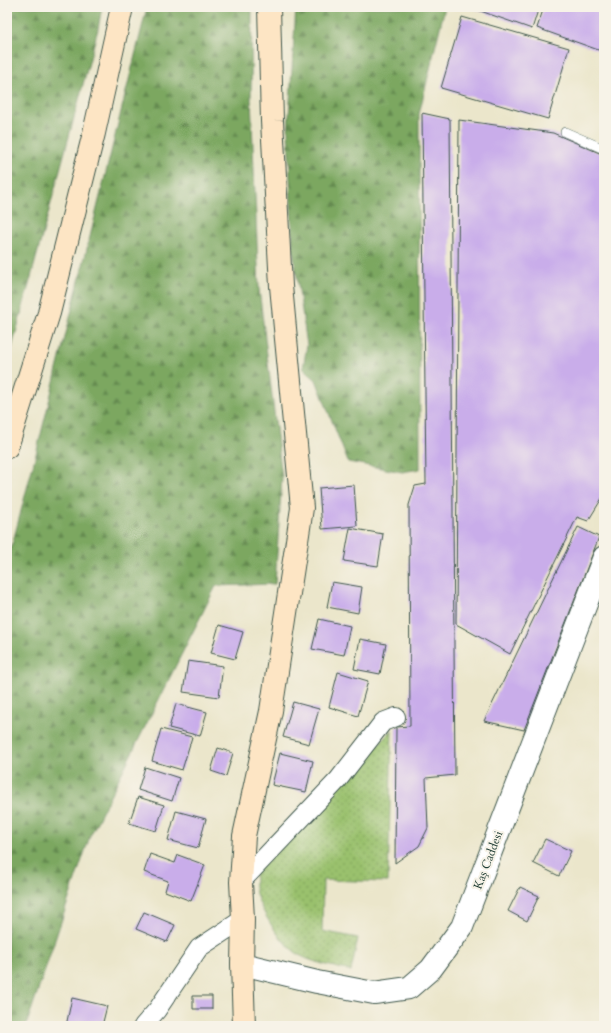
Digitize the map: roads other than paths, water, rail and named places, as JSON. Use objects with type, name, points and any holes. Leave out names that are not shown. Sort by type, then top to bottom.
[{"type":"main road","points":[[7,447],[49,313],[94,133],[122,7]]},
{"type":"main road","points":[[244,1026],[242,964],[243,919],[241,882],[244,836],[271,711],[302,508],[281,286],[272,121],[269,7]]},
{"type":"street","name":"Kaş Caddesi","points":[[242,964],[317,982],[374,992],[409,988],[431,969],[462,927],[604,557]]},
{"type":"street","points":[[241,882],[338,780],[383,722],[396,717]]},
{"type":"street","points":[[143,1026],[157,1010],[199,948],[243,919]]},
{"type":"lane","points":[[565,132],[604,149]]}]
